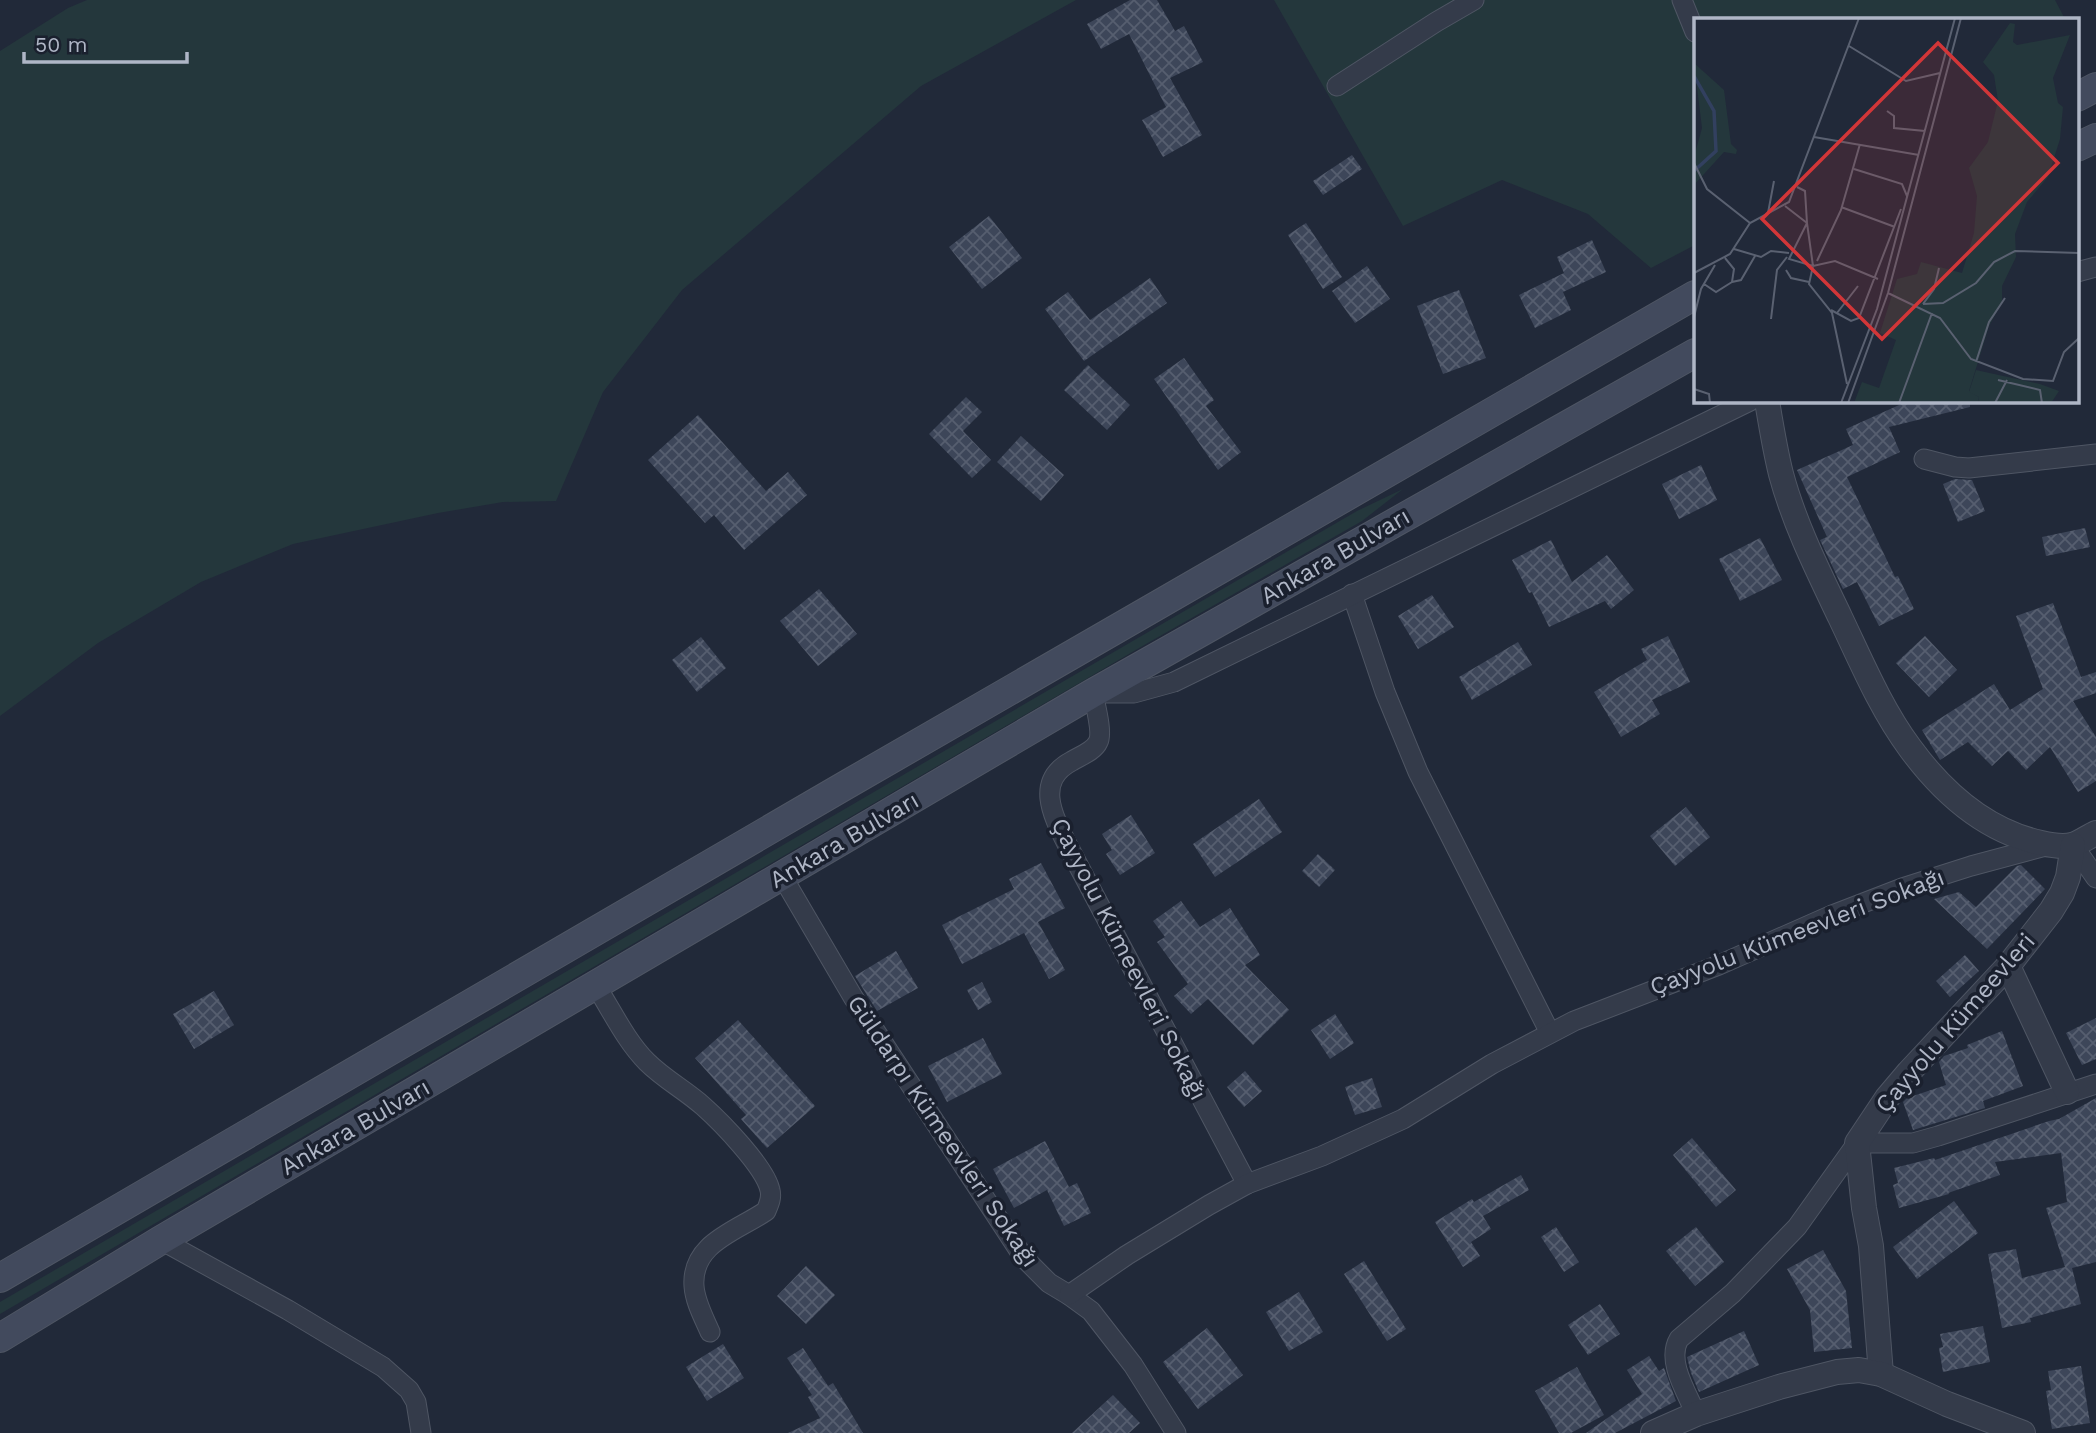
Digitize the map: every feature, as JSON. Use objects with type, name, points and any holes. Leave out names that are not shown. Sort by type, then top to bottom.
[{"type":"main road","points":[[2078,96],[2096,87]]},
{"type":"main road","points":[[2078,147],[2096,138]]},
{"type":"main road","name":"Ankara Bulvarı","points":[[0,1278],[870,771],[1694,296]]},
{"type":"main road","name":"Ankara Bulvarı","points":[[0,1338],[161,1240],[1093,694],[1694,354]]},
{"type":"street","points":[[1337,86],[1474,0]]},
{"type":"street","points":[[1682,0],[1694,30]]},
{"type":"street","points":[[2078,272],[2096,267]]},
{"type":"street","points":[[1093,694],[1134,693],[1174,682],[1748,402]]},
{"type":"street","points":[[1767,402],[1781,475],[1810,551],[1853,644],[1890,717],[1909,747],[1954,797],[1988,823],[2009,834],[2061,845],[2096,878]]},
{"type":"street","points":[[1924,458],[1969,468],[2096,454]]},
{"type":"street","points":[[1352,594],[1385,692],[1418,772],[1550,1033]]},
{"type":"street","name":"Çayyolu Kümeevleri Sokağı","points":[[1093,694],[1099,741],[1092,749],[1056,772],[1051,782],[1050,806],[1068,846],[1247,1184]]},
{"type":"street","name":"Çayyolu Kümeevleri Sokağı","points":[[1069,1295],[1168,1229],[1247,1184],[1322,1156],[1404,1119],[1492,1064],[1574,1021],[1719,965],[1832,915],[1902,888],[1971,866],[2061,845],[2096,833]]},
{"type":"street","name":"Çayyolu Kümeevleri","points":[[1857,1143],[1887,1098],[2008,966],[2062,893],[2068,877],[2061,845]]},
{"type":"street","name":"Güldarpı Kümeevleri Sokağı","points":[[782,876],[853,997],[1024,1258],[1049,1283],[1091,1311],[1133,1365],[1175,1433]]},
{"type":"street","points":[[2008,966],[2067,1092]]},
{"type":"street","points":[[596,986],[646,1062],[702,1105],[725,1127],[765,1177],[771,1191],[766,1211],[706,1248],[699,1258],[694,1287],[710,1332]]},
{"type":"street","points":[[1857,1143],[1913,1143],[2096,1084]]},
{"type":"street","points":[[1857,1143],[1871,1246],[1881,1374]]},
{"type":"street","points":[[1696,1414],[1675,1362],[1674,1352],[1679,1339],[1732,1293],[1797,1227],[1857,1143]]},
{"type":"street","points":[[161,1240],[288,1310],[383,1367],[410,1390],[416,1402],[421,1433]]},
{"type":"street","points":[[1653,1433],[1696,1414],[1779,1387],[1837,1372],[1859,1370],[1881,1374],[1935,1399],[2023,1433]]},
{"type":"green space","points":[[87,0],[1076,0],[921,86],[682,290],[603,392],[556,501],[503,502],[293,544],[201,582],[98,643],[0,716],[0,51],[68,8]]},
{"type":"green space","points":[[1274,0],[2055,0],[2064,18],[1694,18],[1694,246],[1651,268],[1588,214],[1502,180],[1403,226]]},
{"type":"green space","points":[[1403,489],[1362,521],[1146,644],[0,1314],[0,1302],[1357,511]]},
{"type":"building","points":[[1130,0],[1157,0],[1175,31],[1184,26],[1203,62],[1170,78],[1202,135],[1163,157],[1142,120],[1166,107],[1129,34],[1101,49],[1087,24]]},
{"type":"building","points":[[1352,155],[1362,169],[1323,195],[1313,181]]},
{"type":"building","points":[[989,216],[1022,258],[982,289],[949,247]]},
{"type":"building","points":[[1306,223],[1342,277],[1323,289],[1288,235]]},
{"type":"building","points":[[1592,240],[1606,272],[1563,292],[1571,310],[1535,328],[1519,295],[1564,273],[1557,257]]},
{"type":"building","points":[[1367,266],[1390,299],[1355,323],[1332,291]]},
{"type":"building","points":[[1150,278],[1167,303],[1084,361],[1045,309],[1068,292],[1090,320]]},
{"type":"building","points":[[1459,290],[1486,358],[1443,374],[1417,306]]},
{"type":"building","points":[[1184,358],[1214,400],[1206,406],[1241,452],[1218,470],[1154,379]]},
{"type":"building","points":[[1088,365],[1130,405],[1107,430],[1064,390]]},
{"type":"building","points":[[966,397],[982,412],[963,431],[991,460],[972,478],[929,434]]},
{"type":"building","points":[[1906,402],[1970,402],[1970,407],[1889,427],[1900,452],[1847,477],[1895,577],[1898,576],[1914,609],[1879,626],[1857,582],[1843,589],[1820,540],[1827,537],[1797,470],[1853,445],[1846,429]]},
{"type":"building","points":[[698,415],[766,491],[788,472],[807,495],[744,550],[714,515],[705,523],[648,460]]},
{"type":"building","points":[[1021,436],[1064,475],[1041,501],[997,462]]},
{"type":"building","points":[[1701,465],[1717,500],[1679,519],[1662,484]]},
{"type":"building","points":[[1955,479],[1972,480],[1985,511],[1958,522],[1943,484]]},
{"type":"building","points":[[2085,528],[2090,547],[2046,556],[2042,537]]},
{"type":"building","points":[[1760,538],[1782,580],[1740,601],[1719,559]]},
{"type":"building","points":[[1551,540],[1572,582],[1607,555],[1634,590],[1611,609],[1605,601],[1549,627],[1512,560]]},
{"type":"building","points":[[819,589],[857,634],[818,666],[780,621]]},
{"type":"building","points":[[1432,595],[1454,627],[1418,649],[1398,616]]},
{"type":"building","points":[[2053,603],[2081,677],[2096,672],[2096,693],[2073,701],[2096,737],[2096,781],[2078,792],[2050,747],[2026,770],[2008,751],[1992,766],[1968,742],[1940,760],[1922,730],[1994,684],[2010,710],[2043,689],[2016,616]]},
{"type":"building","points":[[1668,636],[1690,682],[1652,700],[1660,714],[1621,737],[1594,692],[1647,660],[1641,649]]},
{"type":"building","points":[[1925,636],[1957,670],[1929,697],[1896,663]]},
{"type":"building","points":[[701,637],[726,668],[697,692],[672,660]]},
{"type":"building","points":[[1518,642],[1532,665],[1472,700],[1459,677]]},
{"type":"building","points":[[1259,799],[1282,832],[1215,877],[1193,844]]},
{"type":"building","points":[[1686,807],[1710,837],[1675,866],[1650,836]]},
{"type":"building","points":[[1131,815],[1155,853],[1120,875],[1106,854],[1112,850],[1102,834]]},
{"type":"building","points":[[1318,854],[1335,870],[1319,887],[1302,871]]},
{"type":"building","points":[[1041,863],[1065,908],[1038,922],[1065,970],[1049,979],[1024,933],[962,964],[942,925],[1014,889],[1009,879]]},
{"type":"building","points":[[2021,865],[2045,889],[1987,949],[1934,899],[1959,892],[1976,907]]},
{"type":"building","points":[[1181,901],[1200,927],[1230,908],[1260,955],[1245,965],[1289,1010],[1253,1045],[1208,999],[1191,1014],[1174,996],[1188,984],[1157,942],[1165,937],[1153,921]]},
{"type":"building","points":[[896,951],[918,988],[877,1011],[855,976]]},
{"type":"building","points":[[1965,955],[1979,971],[1950,997],[1936,981]]},
{"type":"building","points":[[982,982],[992,1002],[978,1010],[967,990]]},
{"type":"building","points":[[214,991],[234,1025],[194,1049],[173,1014]]},
{"type":"building","points":[[1335,1014],[1354,1043],[1330,1059],[1311,1030]]},
{"type":"building","points":[[2096,1018],[2096,1059],[2082,1065],[2066,1033]]},
{"type":"building","points":[[738,1020],[815,1106],[767,1148],[741,1119],[746,1115],[695,1058]]},
{"type":"building","points":[[2002,1031],[2023,1086],[1983,1101],[1985,1108],[1913,1130],[1903,1102],[1907,1098],[1946,1085],[1939,1062],[1944,1056],[1968,1048],[1967,1045]]},
{"type":"building","points":[[983,1038],[1002,1074],[947,1102],[928,1066]]},
{"type":"building","points":[[1245,1071],[1262,1091],[1244,1107],[1227,1087]]},
{"type":"building","points":[[1372,1078],[1382,1107],[1355,1115],[1345,1087]]},
{"type":"building","points":[[2096,1098],[2096,1262],[2072,1268],[2081,1304],[2030,1318],[2031,1322],[2002,1328],[1988,1254],[2016,1249],[2022,1278],[2065,1267],[2046,1208],[2067,1202],[2061,1153],[1995,1162],[2000,1175],[1949,1194],[1899,1208],[1893,1185],[1898,1183],[1894,1168],[1934,1158],[1935,1160],[2059,1119]]},
{"type":"building","points":[[1692,1138],[1736,1190],[1716,1207],[1673,1155]]},
{"type":"building","points":[[1045,1141],[1069,1187],[1077,1183],[1091,1213],[1064,1226],[1047,1190],[1014,1208],[993,1169]]},
{"type":"building","points":[[1521,1175],[1529,1190],[1483,1216],[1491,1229],[1471,1242],[1480,1256],[1463,1267],[1435,1222],[1472,1199],[1474,1202]]},
{"type":"building","points":[[1954,1201],[1978,1233],[1917,1279],[1893,1247]]},
{"type":"building","points":[[1556,1227],[1579,1262],[1564,1272],[1541,1237]]},
{"type":"building","points":[[1696,1227],[1724,1262],[1695,1286],[1666,1251]]},
{"type":"building","points":[[1823,1250],[1846,1291],[1852,1348],[1814,1352],[1810,1310],[1787,1269]]},
{"type":"building","points":[[1364,1261],[1406,1329],[1387,1341],[1344,1274]]},
{"type":"building","points":[[806,1266],[835,1295],[806,1324],[777,1296]]},
{"type":"building","points":[[1299,1292],[1323,1332],[1289,1351],[1266,1312]]},
{"type":"building","points":[[1600,1304],[1620,1334],[1588,1355],[1568,1325]]},
{"type":"building","points":[[1983,1326],[1990,1362],[1943,1372],[1940,1334]]},
{"type":"building","points":[[1207,1328],[1243,1375],[1198,1409],[1163,1362]]},
{"type":"building","points":[[1744,1331],[1759,1365],[1699,1392],[1687,1357]]},
{"type":"building","points":[[723,1344],[744,1378],[707,1401],[686,1367]]},
{"type":"building","points":[[803,1348],[828,1386],[833,1383],[863,1433],[788,1433],[820,1418],[808,1397],[812,1395],[787,1358]]},
{"type":"building","points":[[1649,1356],[1659,1371],[1664,1368],[1676,1401],[1615,1433],[1586,1433],[1642,1394],[1627,1370]]},
{"type":"building","points":[[2081,1366],[2090,1423],[2052,1429],[2046,1391],[2051,1390],[2048,1371]]},
{"type":"building","points":[[1577,1367],[1604,1415],[1571,1433],[1559,1433],[1535,1391]]},
{"type":"building","points":[[1113,1395],[1140,1423],[1129,1433],[1072,1433]]}]
